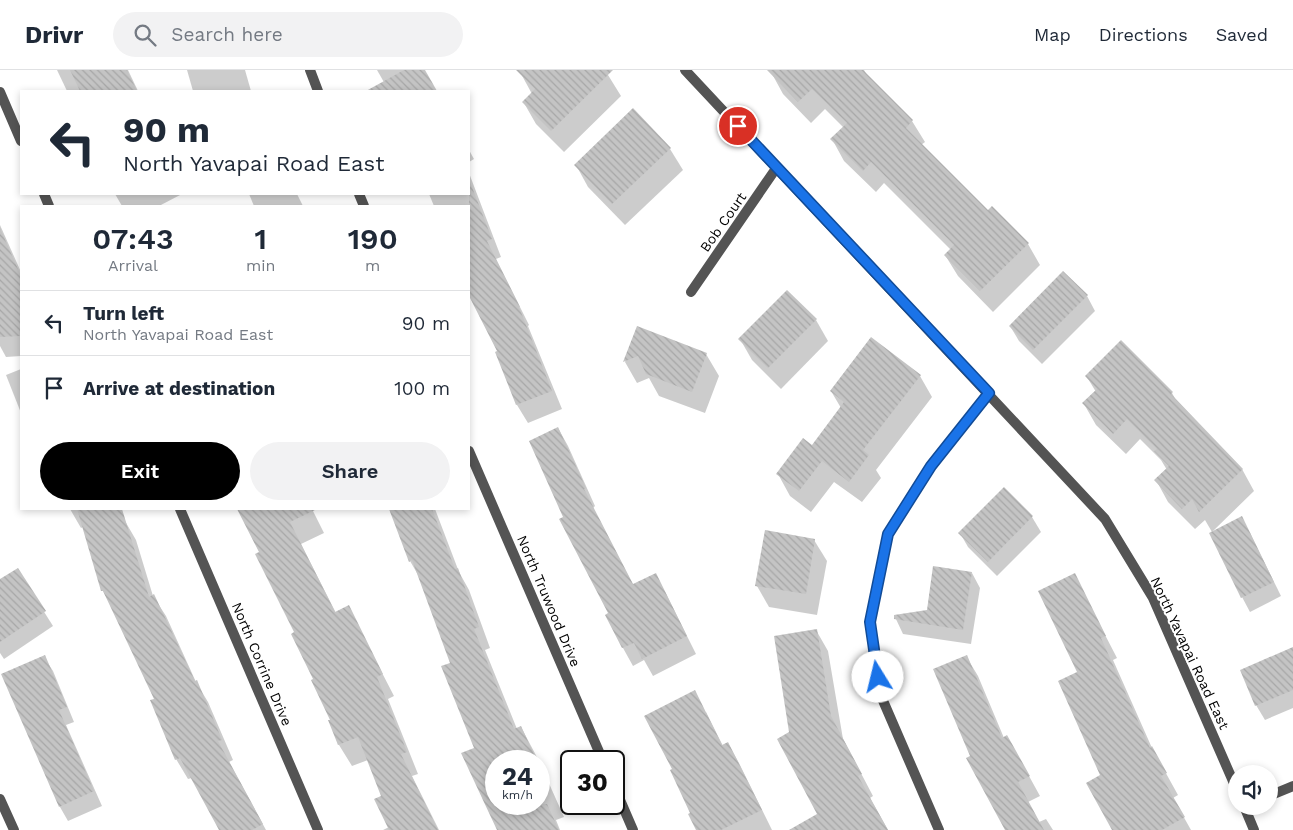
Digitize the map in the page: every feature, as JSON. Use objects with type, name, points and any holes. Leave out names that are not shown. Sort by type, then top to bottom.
[{"type":"street","points":[[310,70],[318,90]]},
{"type":"street","name":"North Yavapai Road East","points":[[685,70],[1105,518],[1153,598],[1228,770]]},
{"type":"street","points":[[0,92],[20,139]]},
{"type":"street","name":"Bob Court","points":[[692,292],[777,167]]},
{"type":"street","points":[[939,830],[881,696],[870,622],[888,534],[931,466],[989,393]]},
{"type":"street","name":"North Truwood Drive","points":[[470,453],[598,750]]},
{"type":"street","name":"North Corrine Drive","points":[[180,510],[318,830]]},
{"type":"street","points":[[1278,792],[1293,786]]},
{"type":"street","points":[[0,799],[14,830]]},
{"type":"street","points":[[625,811],[633,830]]},
{"type":"street","points":[[1248,815],[1254,830]]},
{"type":"building","points":[[70,70],[127,70],[137,90],[80,90]]},
{"type":"building","points":[[404,70],[425,70],[436,90],[368,90]]},
{"type":"building","points":[[516,70],[613,70],[551,131],[522,102],[535,89]]},
{"type":"building","points":[[767,70],[863,70],[913,120],[906,128],[988,210],[992,206],[1029,243],[980,291],[944,255],[954,245],[871,162],[863,171],[830,139],[847,123],[812,89],[798,102]]},
{"type":"building","points":[[633,108],[671,148],[612,204],[574,165]]},
{"type":"building","points":[[470,182],[492,239],[487,241],[520,307],[552,391],[516,405],[495,352],[497,351],[470,298]]},
{"type":"building","points":[[0,228],[20,274],[20,336],[0,337]]},
{"type":"building","points":[[1063,271],[1088,295],[1033,350],[1009,326]]},
{"type":"building","points":[[787,290],[817,319],[768,368],[738,339]]},
{"type":"building","points":[[637,326],[707,353],[692,392],[646,374],[638,356],[623,362]]},
{"type":"building","points":[[871,337],[921,375],[863,450],[869,455],[849,482],[822,461],[799,491],[776,474],[803,438],[812,445],[844,402],[830,391]]},
{"type":"building","points":[[1121,340],[1173,392],[1171,394],[1243,469],[1199,512],[1192,499],[1182,509],[1154,480],[1169,466],[1154,451],[1157,449],[1127,419],[1113,434],[1082,403],[1097,389],[1085,376]]},
{"type":"building","points":[[558,427],[586,488],[584,489],[633,584],[656,573],[687,636],[642,659],[634,643],[622,648],[605,615],[608,613],[559,519],[563,517],[529,441]]},
{"type":"building","points":[[1004,487],[1033,516],[988,562],[958,533]]},
{"type":"building","points":[[77,510],[122,510],[149,597],[154,594],[195,681],[197,680],[222,740],[218,741],[263,824],[252,830],[219,830],[180,758],[175,760],[150,700],[154,699],[103,591],[101,591]]},
{"type":"building","points":[[238,510],[315,510],[290,522],[335,612],[349,605],[383,674],[377,677],[407,752],[401,754],[438,830],[389,830],[374,799],[381,796],[358,737],[338,745],[328,720],[330,720],[311,680],[313,679],[291,634],[294,632],[255,554],[259,552]]},
{"type":"building","points":[[389,510],[432,510],[455,569],[458,568],[479,627],[474,629],[514,729],[521,726],[532,750],[485,750],[485,804],[461,753],[474,748],[441,666],[450,663],[412,560],[409,562]]},
{"type":"building","points":[[1242,516],[1274,582],[1241,598],[1209,533]]},
{"type":"building","points":[[765,530],[815,539],[806,594],[755,586]]},
{"type":"building","points":[[933,566],[972,572],[963,630],[894,619],[894,615],[927,610]]},
{"type":"building","points":[[18,568],[46,611],[0,642],[0,579]]},
{"type":"building","points":[[1075,573],[1106,636],[1101,638],[1150,748],[1152,746],[1167,773],[1161,776],[1185,817],[1162,830],[1112,830],[1086,783],[1100,775],[1058,681],[1077,672],[1038,591]]},
{"type":"building","points":[[817,629],[831,716],[862,774],[858,776],[888,830],[789,830],[817,814],[777,739],[789,732],[774,636]]},
{"type":"building","points":[[1293,647],[1293,690],[1255,706],[1240,670]]},
{"type":"building","points":[[45,655],[67,707],[59,710],[94,791],[59,807],[1,674]]},
{"type":"building","points":[[967,655],[1002,738],[1007,735],[1030,776],[1018,782],[1044,830],[1005,830],[966,758],[970,756],[933,669]]},
{"type":"building","points":[[695,690],[722,745],[728,742],[762,810],[721,830],[696,830],[670,770],[672,769],[644,716]]},
{"type":"building","points":[[550,810],[559,830],[497,830],[490,815],[550,815]]},
{"type":"route","points":[[738,126],[989,393],[931,466],[888,534],[870,622],[878,677]]}]
